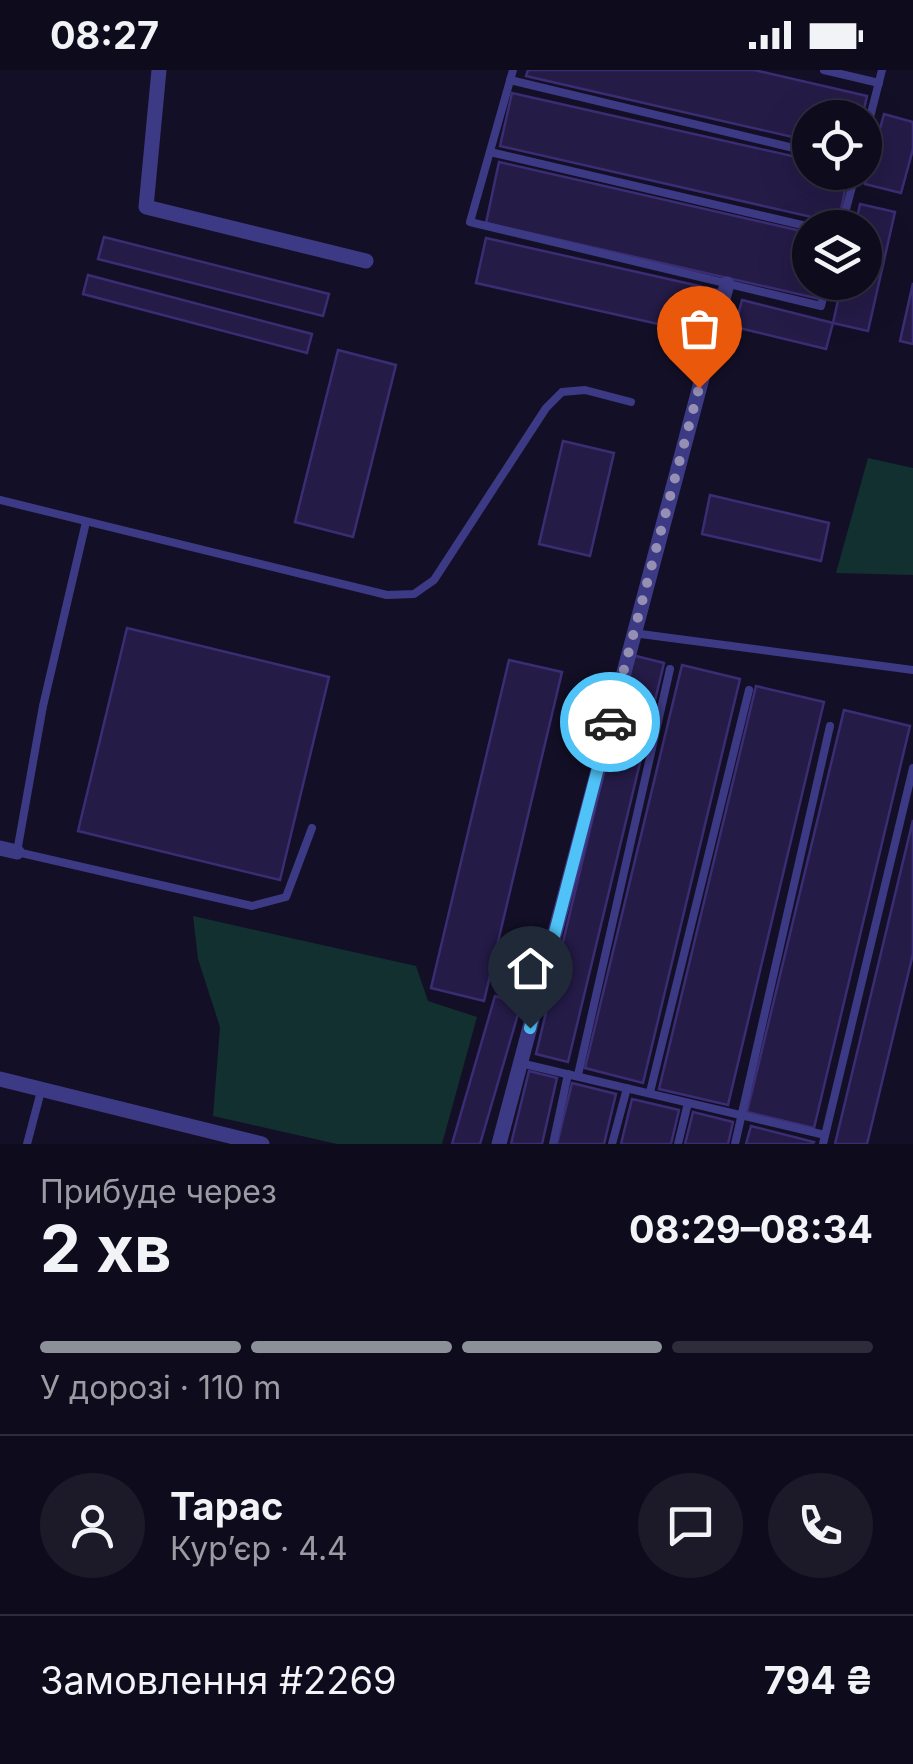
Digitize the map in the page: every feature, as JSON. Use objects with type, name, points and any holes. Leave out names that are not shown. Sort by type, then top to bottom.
[{"type":"street","points":[[159,70],[146,207],[366,261]]},
{"type":"street","points":[[499,1144],[727,284]]},
{"type":"street","points":[[0,848],[17,852]]},
{"type":"street","points":[[0,1079],[215,1138],[262,1144]]},
{"type":"lane","points":[[513,70],[470,222],[792,299]]},
{"type":"lane","points":[[824,70],[879,83]]},
{"type":"lane","points":[[875,100],[882,70]]},
{"type":"lane","points":[[510,80],[792,148]]},
{"type":"lane","points":[[490,152],[792,223]]},
{"type":"lane","points":[[795,300],[821,306],[822,300]]},
{"type":"lane","points":[[0,500],[387,595],[414,594],[434,580],[546,408],[562,392],[585,390],[631,402]]},
{"type":"lane","points":[[86,522],[44,706],[17,852],[252,906],[286,897],[312,828]]},
{"type":"lane","points":[[633,633],[913,670]]},
{"type":"lane","points":[[553,1144],[670,669]]},
{"type":"lane","points":[[650,1092],[749,690]]},
{"type":"lane","points":[[735,1144],[830,726]]},
{"type":"lane","points":[[520,1063],[650,1092],[824,1140],[913,768]]},
{"type":"lane","points":[[612,1144],[627,1088]]},
{"type":"lane","points":[[27,1144],[41,1091]]},
{"type":"lane","points":[[678,1144],[688,1103]]},
{"type":"green space","points":[[868,458],[913,468],[913,575],[836,573]]},
{"type":"green space","points":[[193,916],[416,966],[428,1001],[477,1017],[442,1144],[337,1144],[213,1116],[220,1027],[198,959]]},
{"type":"building","points":[[528,70],[754,70],[867,96],[866,100],[792,100],[792,137],[526,76]]},
{"type":"building","points":[[512,93],[792,156],[792,190],[845,190],[841,210],[792,213],[500,146]]},
{"type":"building","points":[[884,114],[913,122],[913,149],[901,193],[882,188]]},
{"type":"building","points":[[499,162],[792,229],[792,293],[486,223]]},
{"type":"building","points":[[860,204],[895,212],[882,269],[882,210],[859,210]]},
{"type":"building","points":[[104,237],[329,294],[323,316],[98,259]]},
{"type":"building","points":[[486,238],[717,290],[707,335],[476,283]]},
{"type":"building","points":[[88,275],[312,334],[307,353],[83,294]]},
{"type":"building","points":[[913,283],[913,344],[900,341]]},
{"type":"building","points":[[742,300],[833,323],[826,349],[735,327]]},
{"type":"building","points":[[838,300],[875,300],[868,331],[833,323]]},
{"type":"building","points":[[338,350],[396,365],[353,537],[295,522]]},
{"type":"building","points":[[563,441],[614,453],[590,556],[539,544]]},
{"type":"building","points":[[710,495],[829,523],[821,561],[702,534]]},
{"type":"building","points":[[127,628],[329,677],[280,880],[78,831]]},
{"type":"building","points":[[632,655],[664,663],[568,1062],[536,1054]]},
{"type":"building","points":[[509,660],[562,672],[484,1001],[431,988]]},
{"type":"building","points":[[682,665],[740,679],[643,1083],[585,1068]]},
{"type":"building","points":[[756,686],[824,702],[728,1105],[659,1089]]},
{"type":"building","points":[[844,710],[910,726],[814,1128],[747,1112]]},
{"type":"building","points":[[913,820],[913,954],[867,1144],[835,1144]]},
{"type":"building","points":[[495,996],[521,1004],[480,1144],[452,1144]]},
{"type":"building","points":[[529,1071],[557,1078],[542,1144],[511,1144]]},
{"type":"building","points":[[572,1083],[616,1094],[604,1144],[557,1144]]},
{"type":"building","points":[[632,1099],[679,1110],[671,1144],[621,1144]]},
{"type":"building","points":[[693,1112],[733,1122],[728,1144],[685,1144]]},
{"type":"building","points":[[751,1126],[814,1142],[746,1144]]},
{"type":"way so far","points":[[610,722],[699,388]]},
{"type":"route","points":[[530,1028],[610,722]]}]
